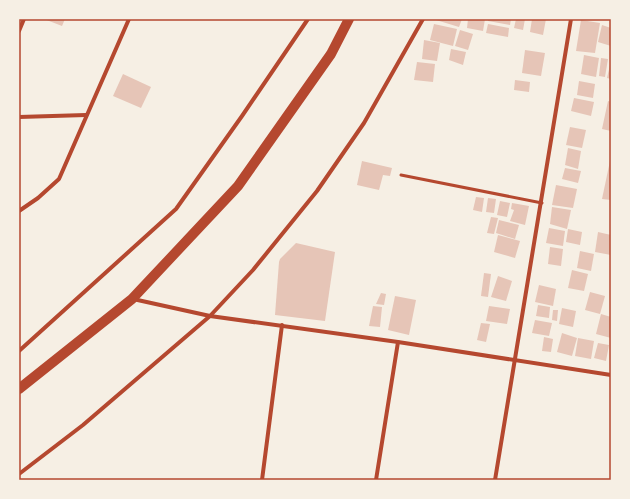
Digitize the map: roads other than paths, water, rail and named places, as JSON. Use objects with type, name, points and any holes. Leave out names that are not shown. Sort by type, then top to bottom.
[{"type":"main road","points":[[19,389],[132,299],[238,186],[331,54],[350,19]]},
{"type":"street","points":[[19,31],[24,19]]},
{"type":"street","points":[[19,211],[38,198],[59,179],[129,19]]},
{"type":"street","points":[[19,351],[176,209],[308,19]]},
{"type":"street","points":[[19,474],[83,425],[210,316],[254,270],[317,191],[364,123],[423,19]]},
{"type":"street","points":[[495,480],[572,19]]},
{"type":"street","points":[[19,117],[86,115]]},
{"type":"street","points":[[132,299],[210,316],[398,342],[611,375]]},
{"type":"street","points":[[262,480],[282,325]]},
{"type":"street","points":[[376,480],[398,342]]},
{"type":"lane","points":[[401,175],[542,203]]}]
